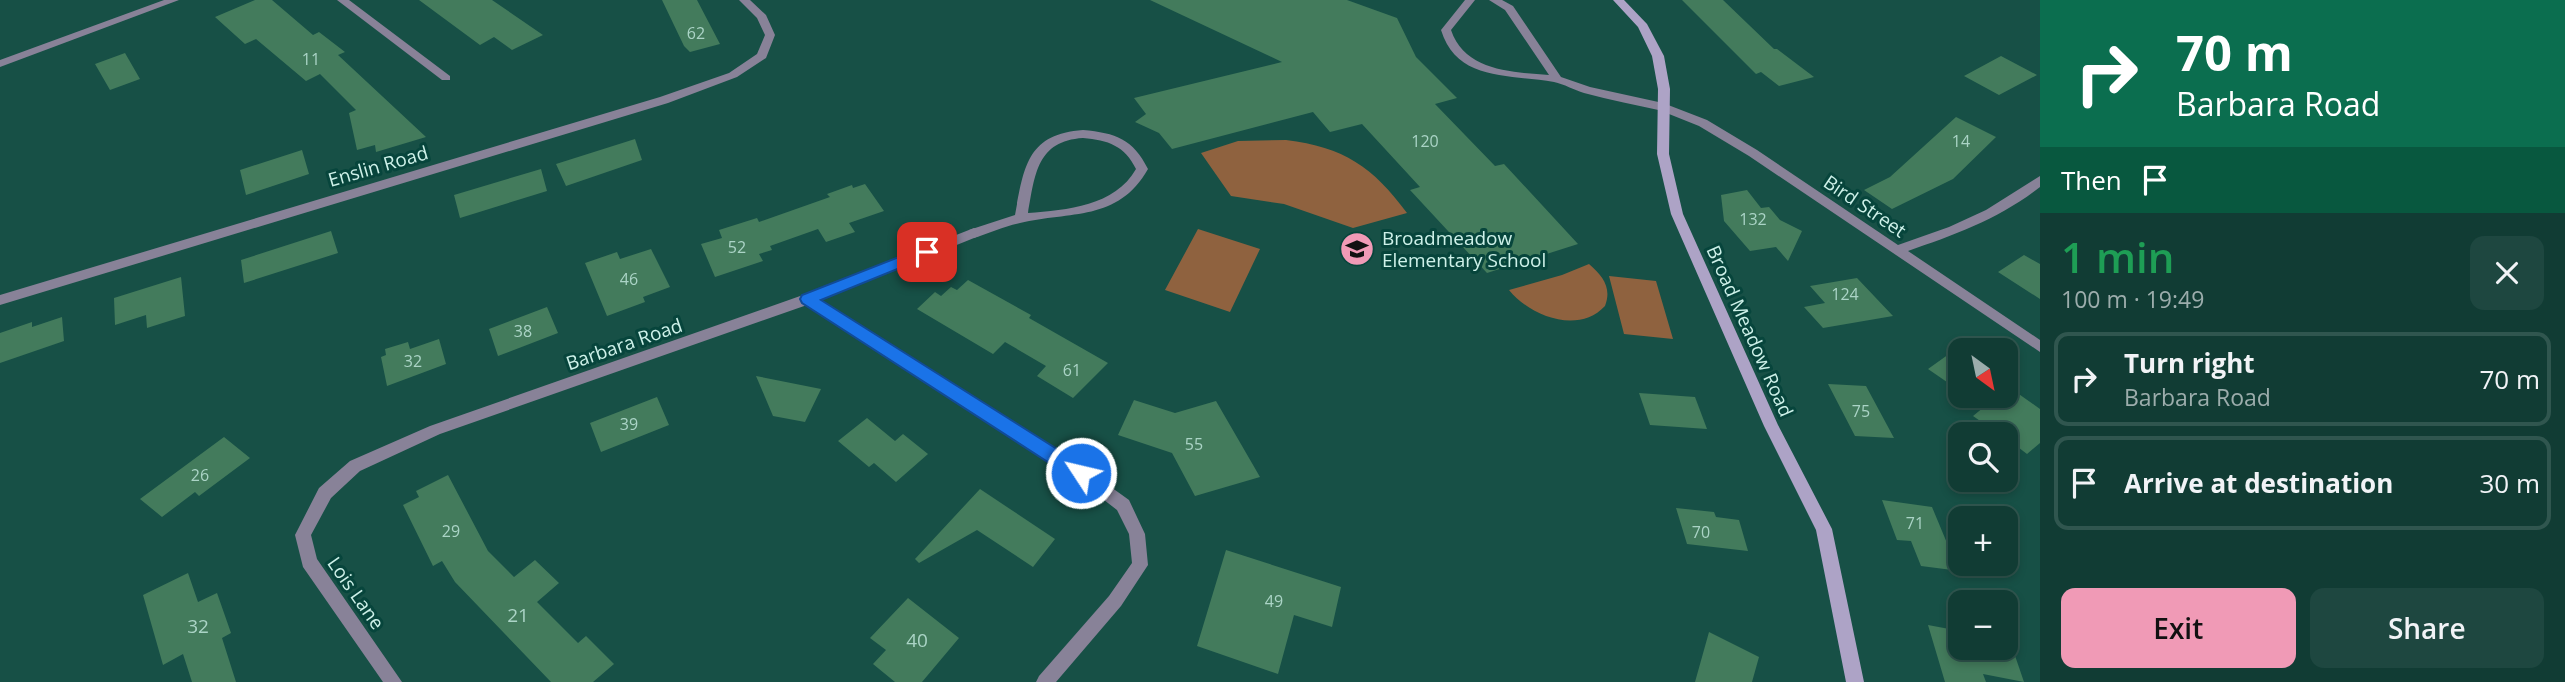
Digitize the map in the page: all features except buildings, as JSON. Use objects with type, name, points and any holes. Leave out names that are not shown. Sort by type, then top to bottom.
[{"type":"street","points":[[0,64],[174,0]]},
{"type":"street","points":[[342,0],[446,78]]},
{"type":"street","name":"Enslin Road","points":[[0,300],[664,100],[733,75],[762,56],[770,35],[761,17],[744,0]]},
{"type":"street","name":"Bird Street","points":[[1470,0],[1446,30],[1446,37],[1463,57],[1479,67],[1502,74],[1557,79],[1587,90],[1663,107],[1703,123],[1743,147],[2040,347]]},
{"type":"street","points":[[1494,0],[1508,8],[1557,79]]},
{"type":"street","name":"Broad Meadow Road","points":[[1618,0],[1643,26],[1658,56],[1664,89],[1663,154],[1676,214],[1771,426],[1824,529],[1855,682]]},
{"type":"street","name":"Barbara Road","points":[[310,522],[325,493],[355,466],[435,430],[808,299],[974,233],[1021,218],[1062,214],[1102,202],[1125,193],[1137,183],[1142,169],[1126,146],[1099,134],[1075,134],[1058,139],[1042,149],[1027,187],[1021,218]]},
{"type":"street","points":[[1897,250],[1949,233],[2002,208],[2040,180]]},
{"type":"street","points":[[808,299],[1060,458],[1123,505],[1137,534],[1140,565],[1115,601],[1045,682]]},
{"type":"street","name":"Lois Lane","points":[[310,522],[303,535],[309,562],[393,682]]},
{"type":"shaded area","points":[[1286,140],[1325,148],[1356,162],[1382,183],[1407,213],[1353,228],[1284,204],[1231,196],[1201,153],[1238,141]]},
{"type":"shaded area","points":[[1198,229],[1260,249],[1230,312],[1165,290]]},
{"type":"shaded area","points":[[1589,264],[1605,283],[1607,300],[1605,306],[1594,315],[1582,319],[1568,321],[1541,314],[1529,308],[1509,290],[1562,275]]},
{"type":"shaded area","points":[[1609,276],[1656,281],[1673,339],[1624,334]]},
{"type":"place","name":"Broadmeadow Elementary School","points":[[1357,249]]},
{"type":"route","points":[[927,252],[808,299],[1081,473]]}]
